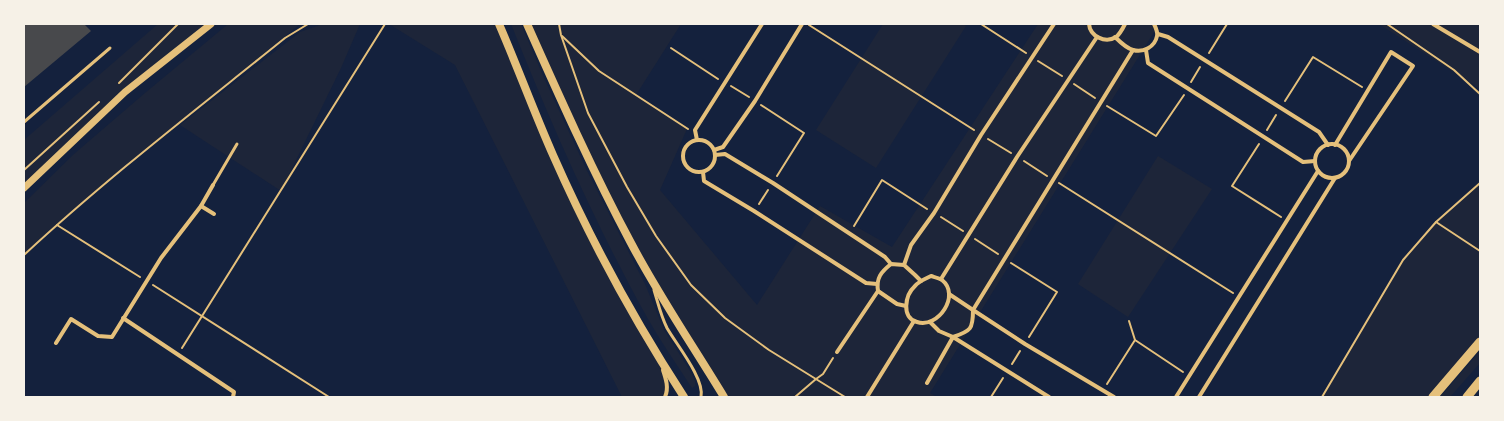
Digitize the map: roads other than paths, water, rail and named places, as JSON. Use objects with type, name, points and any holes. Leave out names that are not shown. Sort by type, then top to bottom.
[{"type":"main road","points":[[499,24],[554,156],[599,252],[659,358],[684,397]]},
{"type":"main road","points":[[527,24],[581,145],[650,277],[724,397]]},
{"type":"main road","points":[[1432,397],[1480,342]]},
{"type":"main road","points":[[1467,397],[1480,382]]},
{"type":"street","points":[[24,188],[125,92],[211,24]]},
{"type":"street","points":[[698,140],[695,130],[762,24]]},
{"type":"street","points":[[714,150],[723,147],[755,101],[802,24]]},
{"type":"street","points":[[904,265],[911,246],[934,213],[981,134],[1054,24]]},
{"type":"street","points":[[1089,24],[1090,29],[1097,37],[1106,39],[1115,37],[1123,29],[1125,24]]},
{"type":"street","points":[[1115,37],[1133,50],[1146,50],[1154,43],[1158,34],[1154,24]]},
{"type":"street","points":[[1433,24],[1480,52]]},
{"type":"street","points":[[1158,34],[1168,37],[1319,132],[1328,145]]},
{"type":"street","points":[[941,279],[1017,157],[1097,37]]},
{"type":"street","points":[[927,383],[953,338],[966,333],[973,324],[973,310],[1133,50]]},
{"type":"street","points":[[1146,50],[1148,63],[1304,162],[1315,161]]},
{"type":"street","points":[[1335,145],[1391,52],[1413,66],[1349,161]]},
{"type":"street","points":[[698,140],[710,144],[715,155],[711,166],[703,172],[691,170],[685,165],[683,160],[686,147],[691,142],[698,140]]},
{"type":"street","points":[[1328,145],[1335,145],[1345,150],[1348,154],[1348,167],[1341,176],[1335,178],[1323,176],[1318,171],[1315,161],[1319,150],[1328,145]]},
{"type":"street","points":[[715,155],[725,154],[773,183],[885,257],[890,264]]},
{"type":"street","points":[[1176,397],[1318,171]]},
{"type":"street","points":[[703,172],[704,181],[754,211],[866,283],[877,284]]},
{"type":"street","points":[[1199,397],[1335,178]]},
{"type":"street","points":[[56,344],[71,320],[98,336],[112,337],[161,258],[201,206],[214,185]]},
{"type":"street","points":[[201,206],[214,214]]},
{"type":"street","points":[[837,352],[878,291],[877,284],[880,272],[890,264],[904,265],[921,281]]},
{"type":"street","points":[[931,276],[941,279],[947,285],[949,294],[947,305],[942,314],[930,322],[921,323],[914,321],[908,315],[906,306],[909,295],[914,286],[921,281],[931,276]]},
{"type":"street","points":[[878,291],[897,304],[906,306]]},
{"type":"street","points":[[949,294],[1025,344],[1114,397]]},
{"type":"street","points":[[123,318],[234,392],[233,397]]},
{"type":"street","points":[[867,397],[914,321]]},
{"type":"street","points":[[930,322],[939,331],[953,338],[1049,397]]},
{"type":"street","points":[[659,358],[667,380],[667,392],[665,397]]},
{"type":"lane","points":[[24,122],[110,48]]},
{"type":"lane","points":[[214,185],[237,144]]},
{"type":"lane","points":[[650,277],[667,328],[697,376],[702,393],[701,397]]}]
